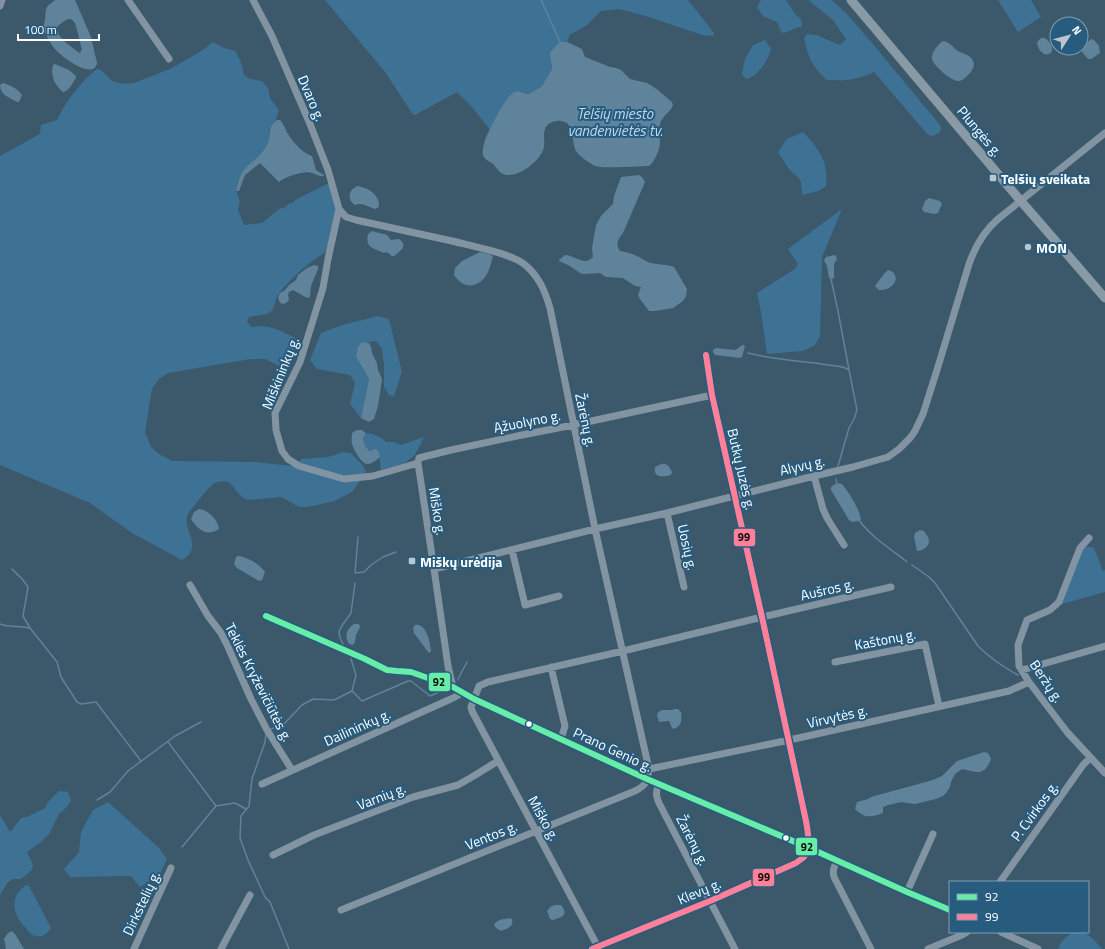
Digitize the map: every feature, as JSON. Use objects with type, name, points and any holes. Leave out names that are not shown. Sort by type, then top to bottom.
[{"type":"main road","name":"Plungės g.","points":[[851,0],[1105,298]]},
{"type":"street","points":[[0,6],[2,0]]},
{"type":"street","points":[[128,0],[168,59]]},
{"type":"street","name":"Dvaro g.","points":[[253,0],[272,36],[310,124],[328,170],[339,209]]},
{"type":"street","name":"Alyvų g.","points":[[434,570],[888,457],[910,438],[919,423],[926,406],[972,255],[981,238],[990,226],[1020,200],[1105,133]]},
{"type":"street","name":"Žarėnų g.","points":[[339,209],[346,217],[356,220],[477,247],[511,257],[524,264],[536,275],[544,287],[595,529],[649,769],[647,779]]},
{"type":"street","name":"Miškininkų g.","points":[[339,209],[323,288],[300,362],[275,413],[276,430],[282,451],[288,459],[299,466],[344,479],[373,476],[418,461]]},
{"type":"street","name":"Butkų Juzės g.","points":[[706,355],[712,395],[806,821],[808,833],[807,847]]},
{"type":"street","name":"Ąžuolyno g.","points":[[418,461],[515,436],[712,395]]},
{"type":"street","name":"Miško g.","points":[[418,461],[448,666],[453,687]]},
{"type":"street","points":[[814,476],[823,509],[844,545]]},
{"type":"street","name":"Uosių g.","points":[[667,512],[684,587]]},
{"type":"street","name":"Beržų g.","points":[[1089,538],[1080,548],[1059,602],[1050,610],[1027,620],[1018,645],[1019,666],[1029,682],[1067,732],[1105,773]]},
{"type":"street","points":[[512,550],[525,605],[559,596]]},
{"type":"street","name":"Teklės Kryževičiūtės g.","points":[[190,585],[208,616],[221,633],[267,730],[292,770]]},
{"type":"street","name":"Aušros g.","points":[[474,699],[479,686],[483,684],[891,587]]},
{"type":"street","name":"Prano Genio g.","points":[[266,616],[364,658],[387,670],[411,672],[453,687],[474,699],[647,779],[949,910]]},
{"type":"street","name":"Kaštonų g.","points":[[835,662],[925,644],[939,706]]},
{"type":"street","points":[[1022,670],[1105,646]]},
{"type":"street","points":[[551,667],[565,726],[561,739]]},
{"type":"street","name":"Virvytės g.","points":[[649,769],[1009,691],[1029,682]]},
{"type":"street","name":"Dailininkų g.","points":[[262,784],[462,693]]},
{"type":"street","name":"Miško g.","points":[[474,699],[471,707],[472,712],[536,830],[596,948]]},
{"type":"street","name":"P. Cvirkos g.","points":[[1001,881],[1083,765],[1090,758]]},
{"type":"street","name":"Varnių g.","points":[[273,855],[314,835],[414,797],[458,785],[498,761]]},
{"type":"street","name":"Ventos g.","points":[[341,910],[635,791],[644,786],[647,779]]},
{"type":"street","name":"Žarėnų g.","points":[[659,784],[656,791],[657,798],[735,949]]},
{"type":"street","points":[[907,892],[933,834]]},
{"type":"street","name":"Klevų g.","points":[[596,948],[710,901],[796,863],[804,857],[807,847]]},
{"type":"street","points":[[837,861],[833,869],[834,877],[871,949]]},
{"type":"street","name":"Dirkstelių g.","points":[[134,949],[171,868]]},
{"type":"street","points":[[221,949],[250,895]]},
{"type":"street","points":[[928,949],[965,933]]},
{"type":"street","points":[[1003,933],[1038,949]]},
{"type":"shaded area","points":[[325,0],[688,0],[714,33],[713,36],[702,35],[649,17],[619,9],[601,11],[587,25],[570,35],[567,42],[560,42],[551,64],[552,69],[542,86],[529,94],[521,92],[506,100],[490,130],[472,107],[457,92],[415,115],[412,113],[385,72]]},
{"type":"shaded area","points":[[761,0],[786,0],[795,14],[801,19],[802,27],[782,33],[777,22],[763,16],[757,7]]},
{"type":"shaded area","points":[[808,0],[832,0],[847,14],[940,125],[941,129],[939,133],[933,136],[928,135],[874,72],[862,77],[846,80],[827,80],[822,75],[811,61],[804,38],[807,34],[817,35],[840,45],[846,39],[833,20]]},
{"type":"shaded area","points":[[998,0],[1031,0],[1041,17],[1018,32]]},
{"type":"shaded area","points":[[765,40],[771,49],[768,58],[755,75],[746,79],[742,74],[745,59],[753,45]]},
{"type":"shaded area","points":[[213,42],[224,48],[235,51],[241,62],[244,75],[250,79],[262,81],[268,88],[270,98],[279,110],[275,122],[269,131],[269,144],[260,156],[244,170],[238,181],[236,191],[240,201],[238,210],[244,225],[262,223],[279,209],[286,207],[288,204],[327,184],[329,185],[336,210],[330,246],[325,252],[301,270],[283,288],[277,296],[273,310],[267,314],[249,317],[247,321],[251,327],[269,327],[294,337],[297,343],[288,365],[281,367],[265,359],[251,359],[168,373],[159,379],[152,389],[145,432],[151,447],[159,454],[172,461],[254,462],[293,466],[302,459],[328,457],[343,452],[351,453],[364,467],[366,472],[353,491],[335,501],[308,507],[299,507],[281,497],[247,500],[228,482],[222,481],[215,483],[191,509],[187,516],[192,550],[182,560],[132,533],[90,503],[0,465],[0,156],[40,134],[41,125],[57,120],[74,93],[97,69],[102,71],[115,82],[124,84],[134,83],[170,69],[200,52]]},
{"type":"shaded area","points":[[803,132],[822,156],[827,177],[826,186],[818,191],[802,195],[801,182],[789,169],[778,152],[787,139]]},
{"type":"shaded area","points":[[842,209],[822,257],[820,336],[815,345],[803,351],[767,354],[757,293],[795,269],[798,264],[788,249]]},
{"type":"shaded area","points":[[378,316],[389,319],[402,372],[394,396],[389,395],[384,387],[382,349],[376,341],[362,343],[356,357],[369,379],[361,418],[350,404],[355,383],[350,375],[317,369],[310,360],[321,333],[342,325]]},
{"type":"shaded area","points":[[366,433],[382,438],[386,442],[394,442],[401,445],[424,437],[415,455],[405,463],[381,470],[379,452],[369,450],[365,445],[363,438]]},
{"type":"shaded area","points":[[1085,546],[1094,548],[1103,571],[1105,570],[1105,592],[1062,604],[1079,556]]},
{"type":"shaded area","points":[[59,791],[68,792],[71,800],[67,807],[59,814],[49,834],[27,852],[33,865],[32,870],[21,879],[13,879],[8,882],[0,895],[0,815],[10,832],[21,818],[29,816],[45,808],[48,802]]},
{"type":"shaded area","points":[[108,802],[158,847],[167,859],[160,874],[140,887],[131,876],[70,877],[64,869],[79,852],[81,832],[93,810]]},
{"type":"shaded area","points":[[26,885],[29,886],[51,928],[42,936],[31,934],[18,918],[14,906],[17,895]]},
{"type":"shaded area","points":[[1083,933],[1089,936],[1102,949],[1058,949],[1061,942],[1072,934]]},
{"type":"water","points":[[55,0],[75,0],[91,37],[97,63],[95,68],[85,69],[79,67],[59,53],[49,41],[43,26],[47,7]],"holes":[[[68,19],[72,19],[75,24],[82,49],[80,53],[64,41],[59,35],[57,27]]]},
{"type":"water","points":[[1041,38],[1045,38],[1049,42],[1049,54],[1042,53],[1037,42]]},
{"type":"water","points":[[1091,39],[1094,40],[1099,46],[1100,53],[1091,59],[1088,59],[1085,56],[1089,56],[1089,41]]},
{"type":"water","points":[[943,41],[959,52],[969,56],[973,61],[974,67],[969,75],[961,80],[958,81],[947,76],[933,62],[932,57],[935,49]]},
{"type":"water","name":"Telšių miesto vandenvietės tv.","points":[[560,42],[567,42],[582,49],[585,57],[621,70],[630,79],[647,83],[672,102],[672,108],[662,119],[660,124],[659,149],[655,159],[649,166],[595,166],[584,159],[576,151],[571,128],[565,122],[559,121],[552,122],[546,127],[542,152],[530,166],[519,173],[513,175],[503,174],[484,157],[483,152],[485,140],[507,99],[515,92],[518,91],[529,94],[542,86],[552,69],[550,53]]},
{"type":"water","points":[[55,64],[69,70],[76,76],[71,86],[63,92],[54,80],[52,73],[53,65]]},
{"type":"water","points":[[3,83],[14,88],[22,95],[19,102],[3,93],[0,85]]},
{"type":"water","points":[[277,120],[280,120],[298,147],[305,153],[312,156],[316,170],[324,176],[304,172],[290,176],[279,182],[260,163],[245,175],[239,191],[236,191],[244,170],[265,149],[268,142],[270,129]]},
{"type":"water","points":[[639,175],[645,182],[617,244],[620,251],[634,255],[650,263],[674,267],[687,289],[686,296],[683,301],[673,308],[649,311],[638,295],[641,287],[635,286],[623,278],[606,277],[600,273],[580,273],[559,261],[565,255],[569,255],[583,261],[590,260],[593,257],[592,248],[596,225],[601,216],[613,204],[614,196],[621,177]]},
{"type":"water","points":[[358,186],[370,190],[376,196],[379,207],[375,209],[363,204],[355,205],[352,203],[350,200],[350,194],[352,189]]},
{"type":"water","points":[[929,198],[940,201],[942,204],[938,213],[934,214],[924,212],[922,209],[925,201]]},
{"type":"water","points":[[372,231],[387,235],[391,240],[399,239],[403,244],[402,248],[394,256],[391,256],[386,252],[384,253],[371,247],[367,239],[368,234]]},
{"type":"water","points":[[480,252],[493,256],[487,274],[475,285],[466,285],[462,283],[454,275],[455,268],[462,261]]},
{"type":"water","points":[[835,255],[837,259],[834,264],[834,277],[831,279],[829,278],[827,266],[824,260],[826,257]]},
{"type":"water","points":[[314,265],[318,266],[318,269],[311,286],[310,297],[307,298],[293,290],[289,292],[289,300],[282,304],[278,297],[280,293],[296,280],[298,275]]},
{"type":"water","points":[[888,270],[894,273],[896,278],[895,281],[889,288],[879,290],[875,286]]},
{"type":"water","points":[[362,342],[369,343],[382,379],[378,406],[374,419],[369,422],[361,418],[369,379],[356,357],[358,347]]},
{"type":"water","points":[[743,345],[745,346],[742,357],[740,358],[715,355],[713,352],[716,348],[734,350]]},
{"type":"water","points":[[357,430],[362,430],[366,433],[363,438],[365,446],[370,451],[375,449],[379,452],[380,457],[374,462],[368,464],[363,462],[353,447],[352,433]]},
{"type":"water","points":[[665,464],[669,467],[672,472],[671,475],[657,475],[655,467]]},
{"type":"water","points":[[837,483],[842,484],[848,492],[860,515],[861,519],[859,521],[852,522],[849,520],[831,490],[831,487]]},
{"type":"water","points":[[199,509],[206,511],[212,516],[217,522],[219,529],[207,532],[203,531],[197,526],[191,519],[194,512]]},
{"type":"water","points":[[920,530],[924,531],[929,541],[925,548],[917,551],[914,537],[915,533]]},
{"type":"water","points":[[238,556],[253,561],[263,569],[265,572],[262,580],[259,581],[237,568],[234,564],[236,557]]},
{"type":"water","points":[[354,624],[359,624],[360,627],[353,645],[349,644],[347,641],[347,635],[348,630]]},
{"type":"water","points":[[415,625],[419,625],[425,630],[430,643],[430,653],[414,633],[413,628]]},
{"type":"water","points":[[678,709],[681,712],[680,725],[678,727],[673,729],[669,721],[659,722],[657,715],[660,711]]},
{"type":"water","points":[[984,752],[988,753],[991,759],[986,769],[976,772],[962,769],[955,774],[950,787],[943,796],[915,804],[901,802],[885,806],[883,807],[883,813],[874,816],[864,816],[855,809],[857,802],[933,780],[942,776],[957,761]]},
{"type":"water","points":[[561,905],[564,913],[562,917],[553,920],[550,919],[547,911],[550,907]]},
{"type":"water","points":[[511,918],[512,925],[506,929],[501,931],[494,925],[499,920]]},
{"type":"water","points":[[12,931],[24,949],[6,949],[4,939],[8,933]]},
{"type":"waterway","points":[[541,0],[561,44]]},
{"type":"waterway","points":[[831,279],[849,370]]},
{"type":"waterway","points":[[748,353],[778,359],[839,366],[849,370],[857,410],[849,428],[838,466]]},
{"type":"waterway","points":[[836,479],[837,485]]},
{"type":"waterway","points":[[859,520],[875,537],[907,562]]},
{"type":"waterway","points":[[358,537],[355,573],[364,572],[383,557],[396,552]]},
{"type":"waterway","points":[[912,565],[935,583],[978,646],[997,662],[1018,675]]},
{"type":"waterway","points":[[12,569],[28,587],[23,616],[30,628],[57,662],[61,677],[77,702],[81,704],[96,702],[141,761]]},
{"type":"waterway","points":[[344,646],[339,632],[351,613],[355,583]]},
{"type":"waterway","points":[[0,624],[29,628]]},
{"type":"waterway","points":[[271,729],[283,725],[302,705],[313,699],[334,700],[352,691],[356,675],[351,659]]},
{"type":"waterway","points":[[458,679],[467,662]]},
{"type":"waterway","points":[[352,691],[362,701],[408,681],[411,681],[430,696],[446,689]]},
{"type":"waterway","points":[[97,800],[110,792],[128,771],[175,736],[201,722]]},
{"type":"waterway","points":[[266,734],[265,742],[252,779],[249,806],[241,816],[240,838],[248,860],[265,897],[270,902],[289,949]]},
{"type":"waterway","points":[[168,742],[216,806],[235,803],[246,809]]},
{"type":"waterway","points":[[182,847],[216,806]]},
{"type":"transit line","name":"99","points":[[592,949],[710,901],[796,863],[804,857],[808,849],[808,830],[712,395],[706,355]]},
{"type":"transit line","name":"92","points":[[266,616],[387,670],[411,672],[453,687],[474,699],[647,779],[949,910]]},
{"type":"place","name":"Telšių sveikata","points":[[993,178]]},
{"type":"place","name":"MON","points":[[1028,247]]},
{"type":"place","name":"Miškų urėdija","points":[[412,561]]}]
